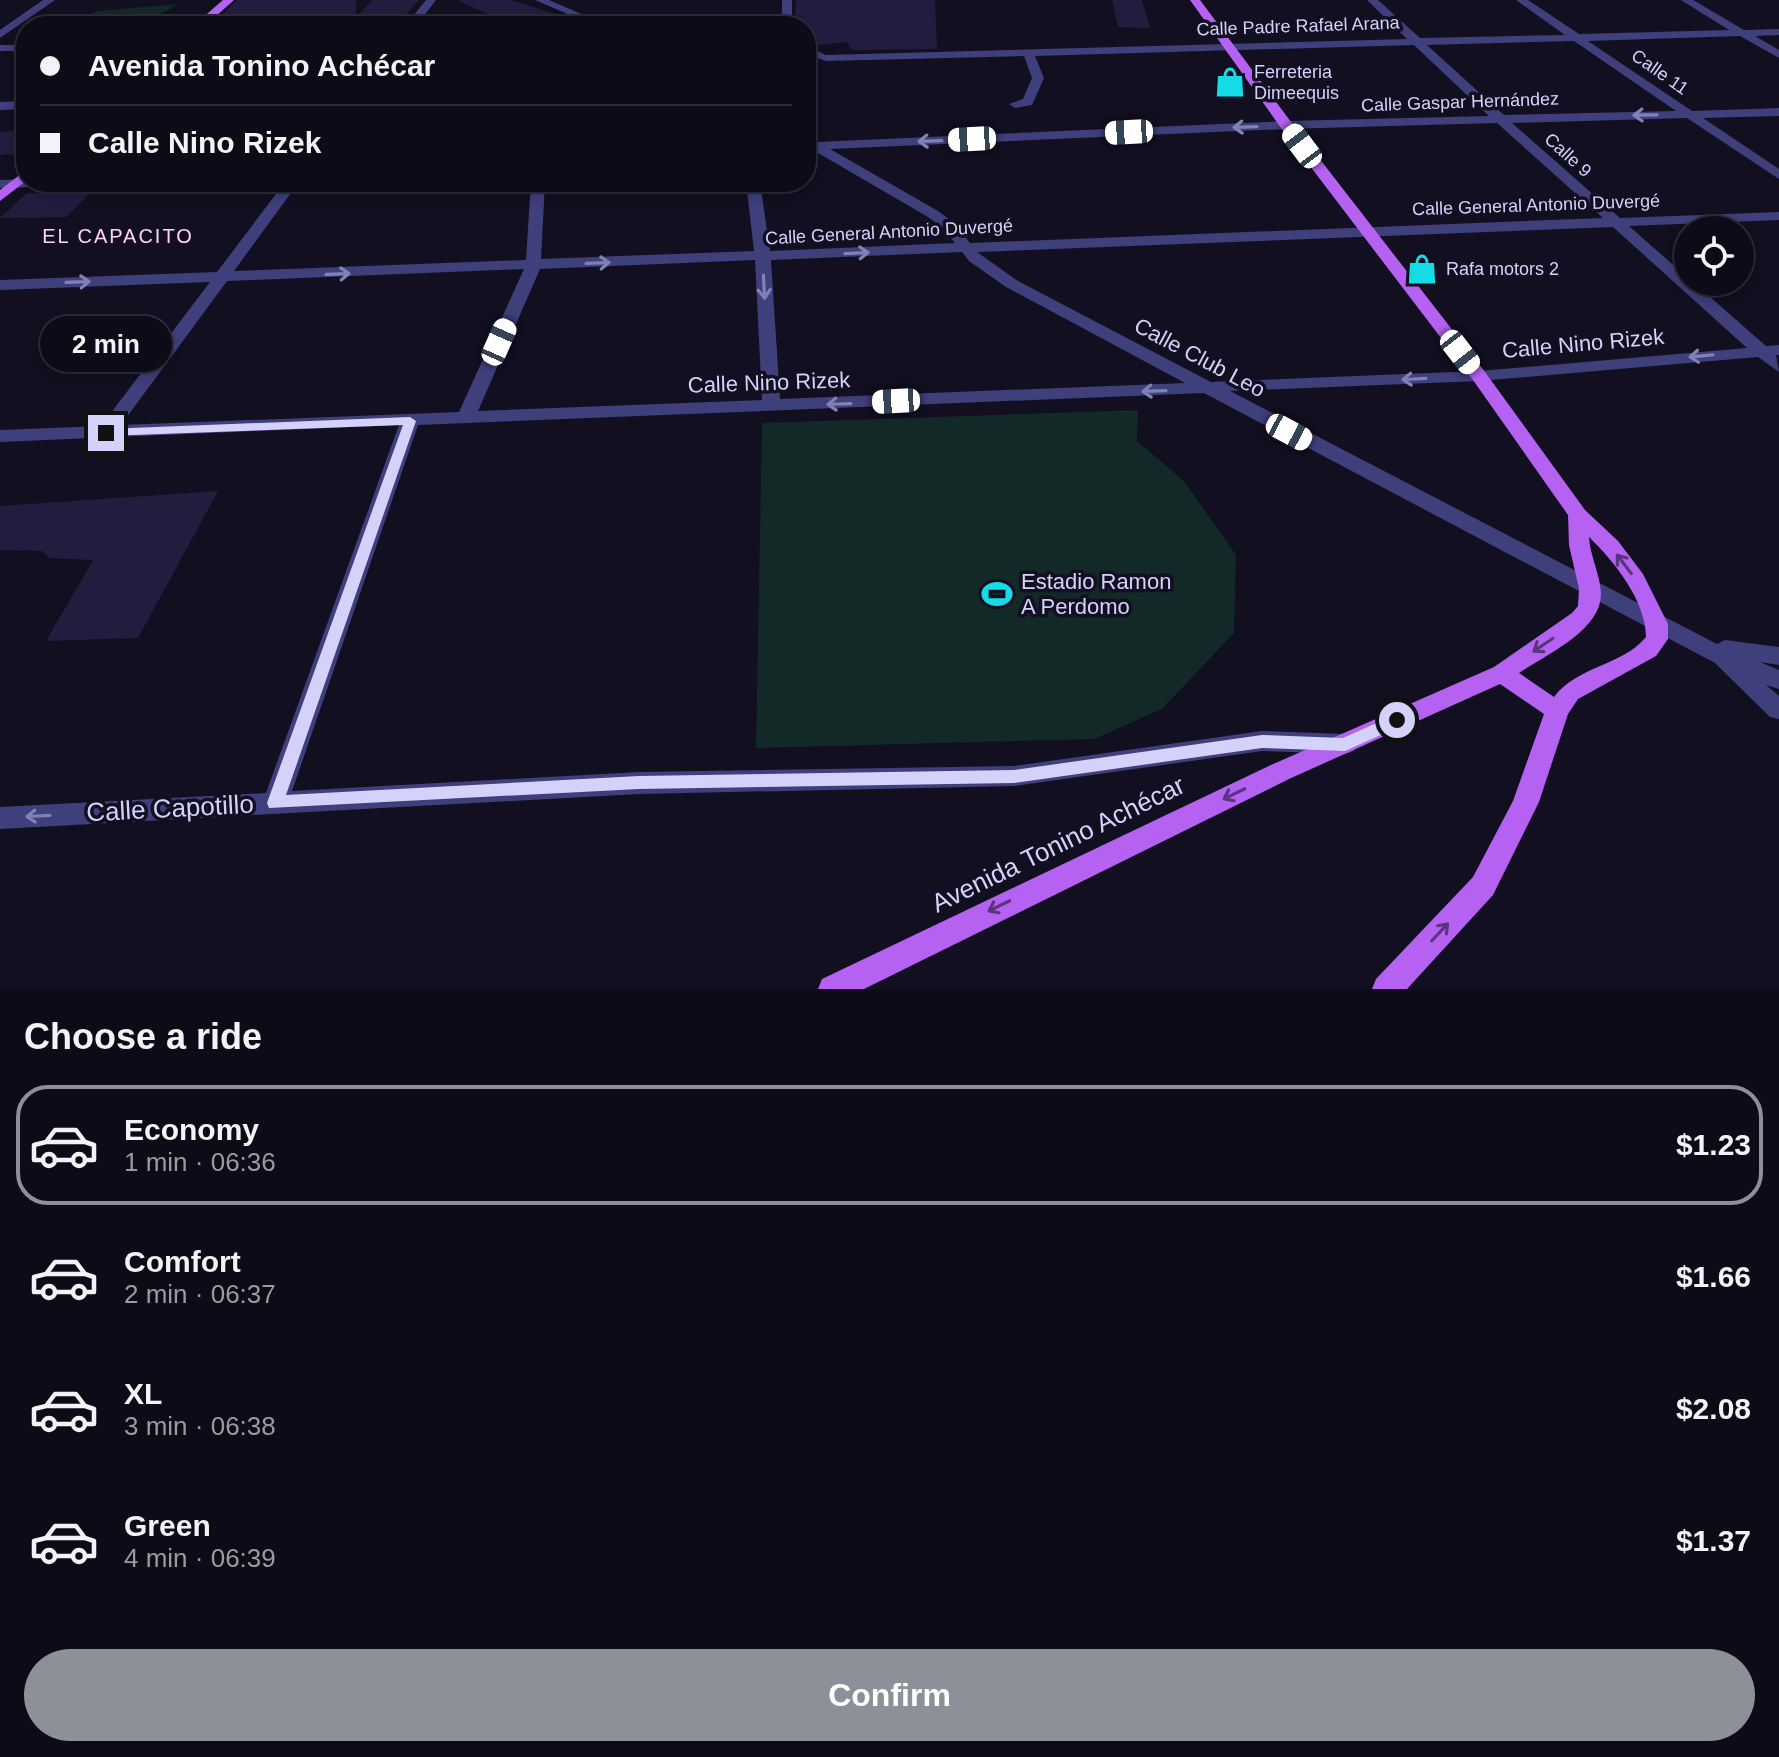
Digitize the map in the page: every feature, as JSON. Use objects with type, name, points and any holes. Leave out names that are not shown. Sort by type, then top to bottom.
[{"type":"main road","points":[[210,16],[229,0]]},
{"type":"main road","points":[[1195,0],[1286,125],[1479,376],[1578,515],[1611,546],[1635,579],[1657,624],[1657,639],[1648,650],[1570,693],[1557,711],[1526,802],[1483,886],[1387,989]]},
{"type":"main road","points":[[0,197],[14,181]]},
{"type":"main road","points":[[1578,515],[1579,545],[1590,589]]},
{"type":"main road","name":"Avenida Tonino Achécar","points":[[833,989],[1280,772],[1502,673],[1580,619],[1589,607],[1590,589]]},
{"type":"main road","points":[[1502,673],[1557,711]]},
{"type":"street","points":[[27,16],[50,0]]},
{"type":"street","points":[[418,16],[431,0]]},
{"type":"street","points":[[540,0],[582,10],[590,16]]},
{"type":"street","name":"Calle 9","points":[[1372,0],[1618,223],[1771,350],[1779,367]]},
{"type":"street","name":"Calle 11","points":[[1521,0],[1779,175]]},
{"type":"street","points":[[1686,0],[1779,55]]},
{"type":"street","name":"Calle Padre Rafael Arana","points":[[816,55],[1779,32]]},
{"type":"street","points":[[1015,104],[1028,102],[1038,78],[1028,52]]},
{"type":"street","name":"Calle Gaspar Hernández","points":[[816,145],[1286,125],[1779,112]]},
{"type":"street","name":"Calle Club Leo","points":[[816,149],[933,214],[988,270],[1012,284],[1207,389],[1710,650]]},
{"type":"street","points":[[106,433],[285,192]]},
{"type":"street","points":[[465,419],[533,266],[537,192]]},
{"type":"street","points":[[754,192],[763,258],[771,406]]},
{"type":"street","name":"Calle General Antonio Duvergé","points":[[0,285],[763,258],[1366,230],[1779,216]]},
{"type":"street","name":"Calle Nino Rizek","points":[[0,436],[1479,376],[1771,350]]},
{"type":"street","points":[[275,803],[410,421]]},
{"type":"street","points":[[1710,650],[1773,652]]},
{"type":"street","points":[[1710,650],[1779,680]]},
{"type":"street","points":[[1710,650],[1779,710]]},
{"type":"street","points":[[1262,741],[1280,772]]},
{"type":"street","name":"Calle Capotillo","points":[[0,818],[639,783],[1014,776],[1262,741],[1345,744]]},
{"type":"green space","points":[[178,4],[154,16],[89,16],[97,11]]},
{"type":"green space","name":"Estadio Ramon A Perdomo","points":[[1138,410],[1137,441],[1184,481],[1236,555],[1234,633],[1162,709],[1094,739],[756,748],[762,423]]},
{"type":"building","points":[[237,0],[356,0],[356,16],[220,16]]},
{"type":"building","points":[[372,0],[419,0],[405,16],[357,16]]},
{"type":"building","points":[[457,0],[511,0],[561,16],[491,16]]},
{"type":"building","points":[[796,0],[935,0],[937,49],[852,50],[847,42],[818,45],[816,16],[795,16]]},
{"type":"building","points":[[1112,0],[1142,0],[1150,28],[1118,27]]},
{"type":"building","points":[[16,131],[16,154],[0,155],[0,132]]},
{"type":"building","points":[[91,192],[66,217],[0,218],[27,193]]},
{"type":"building","points":[[218,491],[138,638],[46,641],[93,560],[50,558],[42,551],[0,550],[0,506]]},
{"type":"place","name":"Ferreteria Dimeequis","points":[[1230,82]]},
{"type":"place","name":"Rafa motors 2","points":[[1422,269]]},
{"type":"place","name":"Estadio Ramon A Perdomo","points":[[997,594]]},
{"type":"district","name":"EL CAPACITO","points":[[118,236]]},
{"type":"route","points":[[106,433],[410,421],[275,803],[639,783],[1014,776],[1262,741],[1345,744],[1397,720]]}]
